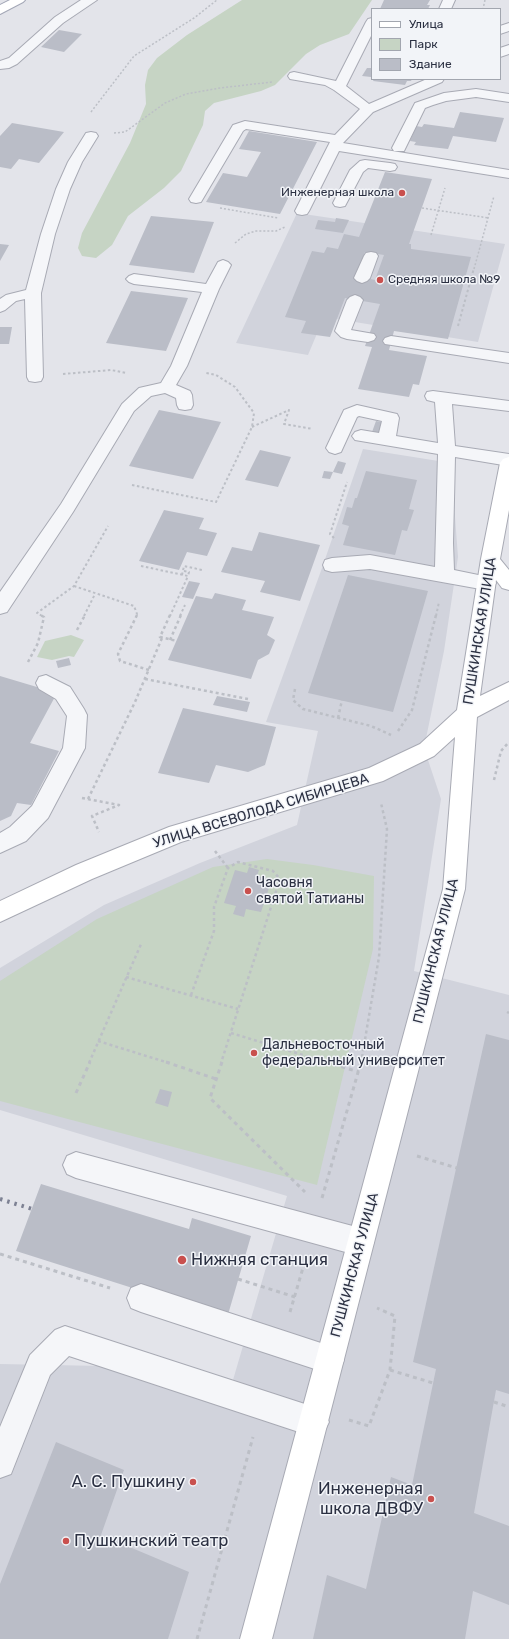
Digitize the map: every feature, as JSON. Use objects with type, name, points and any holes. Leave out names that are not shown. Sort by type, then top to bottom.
[{"type":"main road","points":[[0,10],[18,0]]},
{"type":"main road","name":"ПУШКИНСКАЯ УЛИЦА","points":[[256,1639],[454,889],[467,713],[490,559],[509,464]]},
{"type":"main road","points":[[490,559],[509,583]]},
{"type":"main road","name":"УЛИЦА ВСЕВОЛОДА СИБИРЦЕВА","points":[[0,912],[84,872],[177,834],[375,775],[427,750],[467,713],[509,690]]},
{"type":"lane","points":[[0,65],[13,62],[59,20],[80,5],[91,0]]},
{"type":"lane","points":[[339,87],[371,24]]},
{"type":"lane","points":[[294,76],[325,81],[339,87],[368,109]]},
{"type":"lane","points":[[302,211],[336,143],[368,109],[436,80]]},
{"type":"lane","points":[[398,148],[420,106],[428,102],[444,96],[476,93],[509,98]]},
{"type":"lane","points":[[196,199],[238,128],[245,125],[422,160],[507,169]]},
{"type":"lane","points":[[35,376],[33,293],[48,234],[63,189],[75,162],[91,136]]},
{"type":"lane","points":[[340,202],[357,170],[365,164],[406,167],[422,160]]},
{"type":"lane","points":[[362,278],[371,256]]},
{"type":"lane","points":[[167,387],[178,366],[223,265]]},
{"type":"lane","points":[[134,279],[211,289]]},
{"type":"lane","points":[[0,307],[11,298],[33,293]]},
{"type":"lane","points":[[355,300],[343,331],[347,334],[368,337]]},
{"type":"lane","points":[[391,341],[509,358]]},
{"type":"lane","points":[[4,600],[66,508],[128,408],[144,392],[167,387],[184,395],[185,405]]},
{"type":"lane","points":[[445,576],[444,543],[447,450],[438,397],[509,406]]},
{"type":"lane","points":[[338,441],[350,414],[357,410],[392,418],[386,440]]},
{"type":"lane","points":[[361,436],[447,450],[509,464]]},
{"type":"lane","points":[[332,565],[370,562],[486,583]]},
{"type":"lane","points":[[0,844],[18,834],[40,812],[74,748],[78,715],[63,693],[46,683]]},
{"type":"lane","points":[[76,1165],[360,1242]]},
{"type":"lane","points":[[141,1298],[330,1360]]},
{"type":"lane","points":[[0,1463],[40,1365],[65,1340],[314,1422]]},
{"type":"path","points":[[218,0],[194,18],[134,56],[104,93],[84,122],[91,136],[125,132],[165,103],[186,94],[220,88],[273,82]]},
{"type":"path","points":[[431,235],[446,184]]},
{"type":"path","points":[[452,350],[494,195]]},
{"type":"path","points":[[196,199],[202,205],[280,219]]},
{"type":"path","points":[[422,208],[489,218]]},
{"type":"path","points":[[236,240],[246,234],[256,231],[276,231]]},
{"type":"path","points":[[132,485],[216,502],[252,427],[254,413],[235,387],[216,375],[178,366]]},
{"type":"path","points":[[35,376],[111,370],[127,373],[144,392]]},
{"type":"path","points":[[252,427],[289,410],[284,424],[338,441]]},
{"type":"path","points":[[28,660],[38,643],[44,617],[37,613],[74,586],[108,526]]},
{"type":"path","points":[[141,566],[188,576]]},
{"type":"path","points":[[182,575],[184,566],[202,570]]},
{"type":"path","points":[[92,835],[99,832],[92,816],[119,805],[88,799],[149,670],[162,638],[160,637],[188,576],[189,572],[184,570]]},
{"type":"path","points":[[389,740],[395,736],[412,710],[445,576]]},
{"type":"path","points":[[74,586],[134,606],[137,614],[118,654],[120,661],[149,670]]},
{"type":"path","points":[[77,630],[95,594]]},
{"type":"path","points":[[170,640],[186,605]]},
{"type":"path","points":[[162,638],[177,641]]},
{"type":"path","points":[[145,679],[248,699]]},
{"type":"path","points":[[295,689],[293,700],[303,709],[371,726],[395,736]]},
{"type":"path","points":[[338,718],[342,700]]},
{"type":"path","points":[[322,1199],[359,1072],[379,957],[387,829],[375,775]]},
{"type":"path","points":[[190,995],[214,931],[214,907],[228,868],[238,862],[273,871],[280,879],[210,1098],[309,1195]]},
{"type":"path","points":[[76,1094],[142,942]]},
{"type":"path","points":[[126,977],[238,1009]]},
{"type":"path","points":[[231,1033],[359,1072]]},
{"type":"path","points":[[98,1041],[216,1079]]},
{"type":"path","points":[[410,1153],[457,1168]]},
{"type":"path","points":[[0,1254],[141,1298]]},
{"type":"path","points":[[238,1279],[295,1297]]},
{"type":"path","points":[[343,1418],[369,1426],[390,1370],[395,1316],[371,1306]]},
{"type":"path","points":[[390,1370],[433,1383]]},
{"type":"path","points":[[494,1402],[509,1407]]},
{"type":"shaded area","name":"Средняя школа №9","points":[[297,213],[505,244],[478,342],[324,317],[308,355],[236,343]]},
{"type":"shaded area","name":"Дальневосточный федеральный университет","points":[[363,449],[451,463],[458,557],[444,651],[424,748],[441,799],[414,971],[509,995],[509,1639],[0,1639],[0,1364],[102,1366],[228,1397],[287,1196],[0,1110],[0,968],[104,905],[200,863],[297,825],[318,731],[266,722],[322,568]]},
{"type":"green space","points":[[242,0],[372,0],[349,34],[320,45],[306,54],[275,85],[261,91],[214,103],[205,111],[203,125],[181,171],[164,188],[128,216],[112,245],[96,258],[82,256],[78,248],[82,233],[130,143],[146,104],[145,85],[148,70],[157,58],[187,35]]},
{"type":"green space","points":[[71,635],[84,640],[74,657],[69,656],[52,660],[37,657],[45,641]]},
{"type":"green space","points":[[267,859],[313,865],[374,876],[373,949],[317,1185],[0,1101],[0,981],[97,919],[213,867]]},
{"type":"building","points":[[384,0],[430,0],[427,5],[430,5],[428,8],[380,8]]},
{"type":"building","points":[[59,30],[82,34],[64,52],[41,47]]},
{"type":"building","points":[[367,68],[371,68],[371,77],[362,76]]},
{"type":"building","points":[[412,80],[407,81],[405,85],[373,81]]},
{"type":"building","points":[[460,112],[504,118],[496,142],[453,136],[448,149],[414,145],[416,142],[410,141],[416,126],[422,127],[424,124],[454,128]]},
{"type":"building","points":[[12,123],[64,132],[39,163],[19,159],[11,169],[0,167],[0,136]]},
{"type":"building","points":[[249,131],[317,142],[280,214],[206,202],[223,173],[247,177],[261,152],[239,149]]},
{"type":"building","points":[[385,172],[432,179],[409,244],[411,244],[411,249],[471,257],[448,339],[394,331],[389,350],[427,356],[419,385],[413,384],[409,397],[358,389],[372,347],[365,346],[380,304],[345,298],[330,337],[301,333],[306,321],[285,317],[312,251],[324,253],[327,247],[338,249],[344,234],[359,237]],"holes":[[[365,252],[384,255],[375,280],[355,276]]]},
{"type":"building","points":[[151,216],[214,222],[194,273],[129,265]]},
{"type":"building","points":[[336,218],[349,220],[343,233],[315,229],[318,220],[335,222]]},
{"type":"building","points":[[0,244],[9,245],[0,261]]},
{"type":"building","points":[[131,291],[188,298],[166,351],[106,343]]},
{"type":"building","points":[[0,327],[12,327],[9,344],[0,344]]},
{"type":"building","points":[[159,410],[221,422],[193,479],[129,466]]},
{"type":"building","points":[[376,421],[386,423],[382,434],[372,432]]},
{"type":"building","points":[[260,450],[291,457],[278,487],[245,480]]},
{"type":"building","points":[[338,461],[346,463],[342,474],[333,472]]},
{"type":"building","points":[[324,471],[333,472],[330,479],[322,478]]},
{"type":"building","points":[[366,471],[417,480],[409,509],[414,510],[407,531],[402,530],[395,555],[343,545],[349,526],[342,524],[347,507],[352,508]]},
{"type":"building","points":[[164,510],[204,518],[199,529],[217,533],[207,556],[187,552],[179,570],[139,561]]},
{"type":"building","points":[[259,532],[320,545],[300,601],[260,592],[265,581],[221,572],[232,547],[252,551]]},
{"type":"building","points":[[348,575],[428,591],[393,712],[308,693]]},
{"type":"building","points":[[189,581],[200,583],[193,599],[182,597]]},
{"type":"building","points":[[215,593],[246,600],[242,610],[274,617],[267,635],[275,640],[269,654],[258,660],[251,679],[168,660],[196,596],[212,599]]},
{"type":"building","points":[[69,658],[71,665],[58,668],[56,661]]},
{"type":"building","points":[[0,676],[57,693],[30,743],[59,751],[31,805],[17,803],[11,816],[0,821]]},
{"type":"building","points":[[217,696],[250,702],[247,712],[213,705]]},
{"type":"building","points":[[183,708],[276,727],[265,765],[248,772],[216,765],[209,783],[158,773]]},
{"type":"building","name":"Часовня святой Татианы","points":[[249,867],[259,870],[257,876],[272,879],[261,912],[246,909],[244,917],[233,914],[236,906],[224,903],[235,870],[247,873]]},
{"type":"building","points":[[486,1034],[509,1040],[509,1394],[496,1390],[474,1513],[509,1526],[509,1605],[473,1591],[465,1639],[313,1639],[327,1575],[366,1589],[391,1477],[412,1485],[436,1369],[413,1362]]},
{"type":"building","points":[[160,1089],[172,1092],[168,1107],[155,1103]]},
{"type":"building","points":[[41,1184],[189,1229],[192,1218],[251,1236],[227,1318],[16,1251]]},
{"type":"building","name":"Пушкинский театр","points":[[56,1442],[124,1470],[101,1535],[189,1572],[168,1639],[0,1639],[0,1584]]},
{"type":"railway","points":[[0,1199],[32,1209]]},
{"type":"place","name":"Инженерная школа","points":[[402,193]]},
{"type":"place","name":"Средняя школа №9","points":[[380,280]]},
{"type":"place","name":"Часовня святой Татианы","points":[[248,891]]},
{"type":"place","name":"Дальневосточный федеральный университет","points":[[254,1053]]},
{"type":"place","name":"Нижняя станция","points":[[182,1260]]},
{"type":"place","name":"А. С. Пушкину","points":[[193,1482]]},
{"type":"place","name":"Инженерная школа ДВФУ","points":[[431,1499]]},
{"type":"place","name":"Пушкинский театр","points":[[66,1541]]}]
